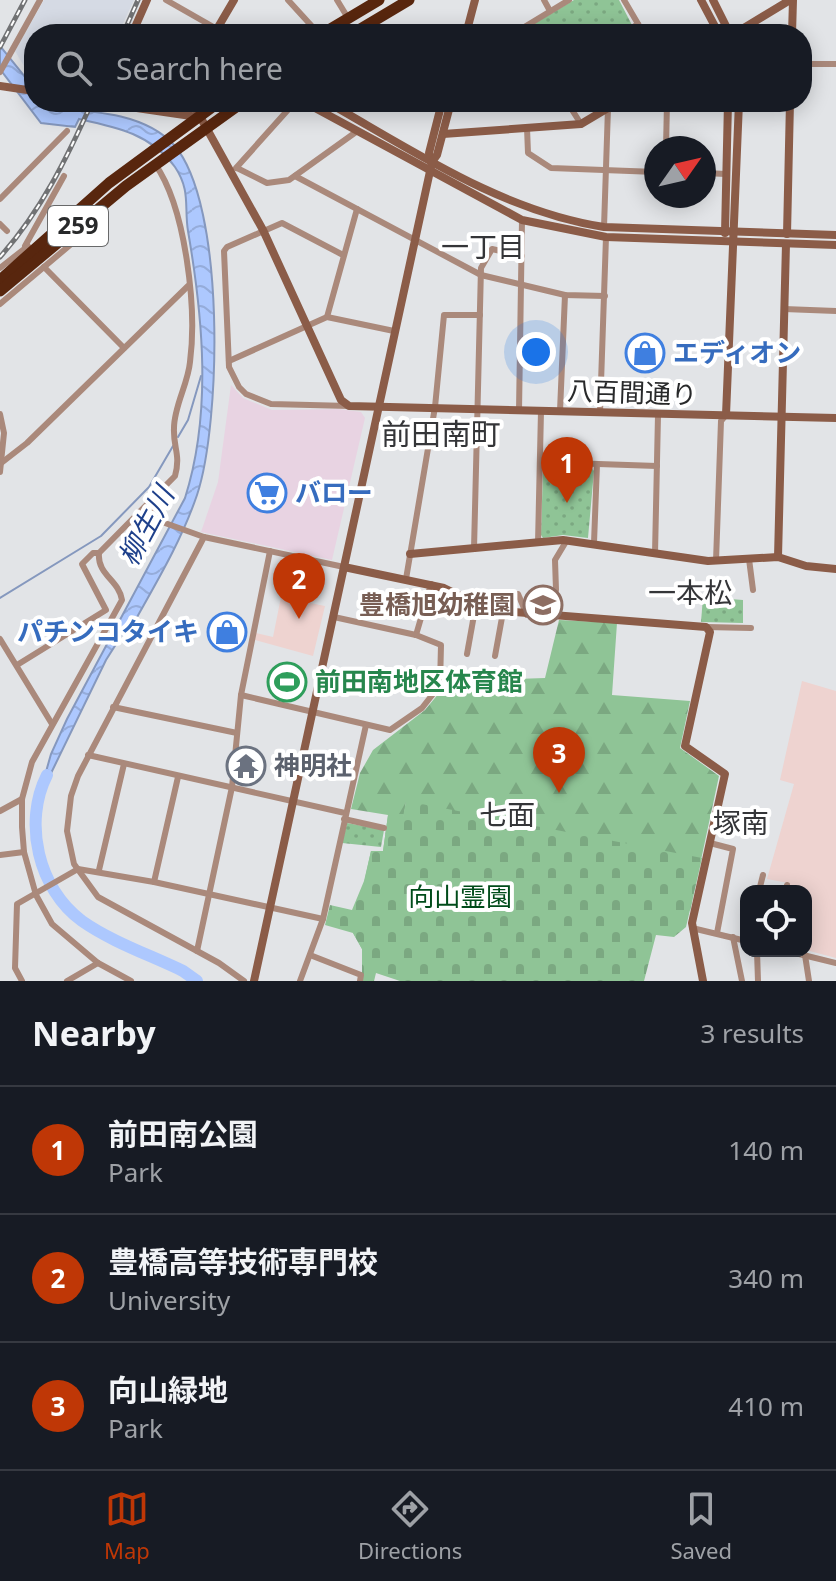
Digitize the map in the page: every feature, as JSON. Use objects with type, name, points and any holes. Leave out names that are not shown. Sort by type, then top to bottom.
[{"type":"highway","points":[[338,24],[379,0]]},
{"type":"highway","points":[[369,24],[409,0]]},
{"type":"highway","name":"259","points":[[0,291],[157,163],[205,112]]},
{"type":"highway","name":"259","points":[[0,280],[149,153],[205,128],[228,112]]},
{"type":"street","points":[[27,24],[40,0]]},
{"type":"street","points":[[136,24],[147,0]]},
{"type":"street","points":[[166,0],[205,24]]},
{"type":"street","points":[[183,10],[188,0]]},
{"type":"street","points":[[220,24],[234,0]]},
{"type":"street","points":[[288,0],[311,24]]},
{"type":"street","points":[[337,0],[348,18]]},
{"type":"street","points":[[469,24],[475,0]]},
{"type":"street","points":[[544,0],[550,11]]},
{"type":"street","points":[[533,24],[569,0]]},
{"type":"street","points":[[624,0],[638,24]]},
{"type":"street","points":[[701,0],[714,24]]},
{"type":"street","points":[[713,0],[726,24]]},
{"type":"street","points":[[750,24],[792,0],[792,24]]},
{"type":"street","points":[[0,72],[24,29]]},
{"type":"street","points":[[812,64],[836,64]]},
{"type":"street","points":[[0,86],[24,90]]},
{"type":"street","points":[[165,112],[198,117]]},
{"type":"street","points":[[196,112],[234,171],[341,400],[349,406]]},
{"type":"street","points":[[234,171],[286,112]]},
{"type":"street","points":[[321,112],[522,220],[606,237],[787,239],[836,235]]},
{"type":"street","points":[[344,112],[522,208],[604,227],[730,239]]},
{"type":"street","points":[[432,162],[429,153],[439,112]]},
{"type":"street","points":[[254,981],[429,172],[448,112]]},
{"type":"street","points":[[573,112],[581,124]]},
{"type":"street","points":[[443,134],[581,124],[597,112]]},
{"type":"street","points":[[604,227],[606,112]]},
{"type":"street","points":[[666,136],[667,112]]},
{"type":"street","points":[[728,112],[726,174],[730,239]]},
{"type":"street","points":[[716,561],[721,421],[726,415],[730,239],[738,112]]},
{"type":"street","points":[[778,557],[790,112]]},
{"type":"street","points":[[527,128],[528,153],[547,167],[644,172]]},
{"type":"street","points":[[0,199],[67,131]]},
{"type":"street","points":[[234,171],[267,183],[289,180],[356,132]]},
{"type":"street","points":[[17,665],[106,610],[82,564],[93,553],[99,553],[175,476],[180,460],[174,425],[190,362],[188,286],[179,218],[168,182],[157,163]]},
{"type":"street","points":[[716,174],[726,174]]},
{"type":"street","points":[[0,268],[25,246],[64,176]]},
{"type":"street","points":[[295,176],[481,275],[565,295],[605,296]]},
{"type":"street","points":[[327,317],[357,209]]},
{"type":"street","points":[[519,411],[522,220]]},
{"type":"street","points":[[343,255],[282,223],[224,251],[229,361],[233,380],[258,401],[281,406],[349,406]]},
{"type":"street","points":[[0,224],[7,231]]},
{"type":"street","points":[[0,304],[76,240],[81,234],[76,228]]},
{"type":"street","points":[[600,412],[606,237]]},
{"type":"street","points":[[787,239],[836,245]]},
{"type":"street","points":[[25,246],[41,245]]},
{"type":"street","points":[[474,549],[481,275],[492,249],[522,256]]},
{"type":"street","points":[[44,267],[124,348]]},
{"type":"street","points":[[0,464],[188,286]]},
{"type":"street","points":[[560,411],[565,295]]},
{"type":"street","points":[[784,309],[836,311]]},
{"type":"street","points":[[406,579],[435,407],[444,315],[480,315]]},
{"type":"street","points":[[229,361],[327,317],[394,331]]},
{"type":"street","name":"八百間通り","points":[[349,406],[836,418]]},
{"type":"street","points":[[538,543],[541,411]]},
{"type":"street","points":[[0,414],[4,433],[0,472]]},
{"type":"street","points":[[655,554],[658,415]]},
{"type":"street","points":[[540,462],[657,466]]},
{"type":"street","points":[[594,543],[597,464]]},
{"type":"street","points":[[148,502],[165,523],[192,534],[431,584],[503,612],[751,628]]},
{"type":"street","points":[[204,537],[88,755],[68,812],[68,842],[78,869],[102,900],[197,951],[244,981]]},
{"type":"street","points":[[410,554],[567,540],[716,561],[778,557],[806,566],[836,569]]},
{"type":"street","points":[[556,590],[555,560],[567,540]]},
{"type":"street","points":[[197,951],[232,787],[241,695],[270,551]]},
{"type":"street","points":[[99,553],[100,569],[118,588],[122,600],[27,774],[22,799],[24,852],[52,924],[98,963],[128,980]]},
{"type":"street","points":[[749,559],[753,590]]},
{"type":"street","points":[[416,635],[431,584]]},
{"type":"street","points":[[518,594],[527,615]]},
{"type":"street","points":[[467,654],[476,604]]},
{"type":"street","points":[[495,656],[503,612]]},
{"type":"street","points":[[241,695],[390,730],[422,708],[440,685],[441,645],[416,635],[334,617]]},
{"type":"street","points":[[703,981],[692,928],[725,774],[685,746],[710,632],[706,627]]},
{"type":"street","points":[[0,639],[53,725]]},
{"type":"street","points":[[113,707],[237,733]]},
{"type":"street","points":[[300,981],[323,919],[366,725]]},
{"type":"street","points":[[88,755],[293,800],[384,828]]},
{"type":"street","points":[[99,870],[124,764]]},
{"type":"street","points":[[154,882],[178,777]]},
{"type":"street","points":[[0,811],[22,799]]},
{"type":"street","points":[[710,843],[733,849],[717,933]]},
{"type":"street","points":[[0,855],[24,852]]},
{"type":"street","points":[[22,981],[15,968],[17,904],[78,869],[99,870],[323,919]]},
{"type":"street","points":[[760,885],[763,875]]},
{"type":"street","points":[[692,928],[740,939]]},
{"type":"street","points":[[733,937],[742,981]]},
{"type":"street","points":[[310,955],[361,975],[360,981]]},
{"type":"street","points":[[757,957],[758,981]]},
{"type":"street","points":[[805,957],[809,981]]},
{"type":"street","points":[[812,957],[836,963]]},
{"type":"street","points":[[67,981],[98,963]]},
{"type":"shaded area","points":[[44,0],[134,0],[123,24],[30,24]]},
{"type":"shaded area","points":[[24,35],[24,66],[15,51]]},
{"type":"shaded area","points":[[231,385],[243,398],[272,410],[339,409],[361,412],[365,418],[332,560],[201,532],[218,482]]},
{"type":"shaded area","points":[[281,597],[325,606],[313,656],[255,640],[256,633],[273,637]]},
{"type":"shaded area","points":[[802,681],[836,691],[836,958],[812,952],[812,885],[788,885],[767,879],[794,784],[780,780]]},
{"type":"green space","points":[[574,0],[619,0],[631,24],[534,24]]},
{"type":"green space","points":[[547,465],[591,467],[594,471],[588,538],[563,535],[543,538],[541,535],[543,469]]},
{"type":"green space","points":[[703,597],[743,600],[743,623],[701,622]]},
{"type":"green space","points":[[559,620],[617,623],[612,695],[690,701],[680,748],[719,776],[690,911],[638,847],[406,802],[396,865],[379,863],[374,981],[362,981],[362,949],[353,933],[371,851],[383,851],[388,815],[351,809],[360,773],[373,750],[425,710],[444,687],[463,681],[545,678]]},
{"type":"green space","name":"向山霊園","points":[[406,801],[702,858],[686,927],[674,937],[656,935],[644,981],[400,981],[376,973],[374,981],[362,981],[362,949],[353,933],[325,925],[330,905],[352,910],[364,881],[371,851],[383,851],[388,815],[403,817]]},
{"type":"green space","points":[[347,823],[384,830],[381,847],[342,843]]},
{"type":"water","points":[[0,46],[24,76],[24,101],[0,69]]},
{"type":"water","points":[[33,112],[98,112],[147,126],[174,145],[191,174],[203,214],[214,315],[214,368],[211,418],[197,495],[168,562],[132,626],[127,627],[106,660],[38,800],[51,754],[67,719],[185,498],[199,433],[202,399],[198,297],[185,191],[175,167],[144,139],[119,129],[79,119],[75,127],[41,123]]},
{"type":"waterway","points":[[178,437],[188,420],[201,376]]},
{"type":"waterway","points":[[0,598],[101,536],[149,487],[173,446]]},
{"type":"waterway","name":"柳生川","points":[[47,775],[36,813],[36,833],[45,873],[55,891],[67,907],[94,929],[183,971],[197,981]]},
{"type":"railway","points":[[0,47],[25,0]]},
{"type":"railway","points":[[127,24],[138,0]]},
{"type":"railway","points":[[0,257],[52,183],[87,112]]},
{"type":"place","name":"エディオン","points":[[645,353]]},
{"type":"place","name":"バロー","points":[[267,493]]},
{"type":"place","name":"前田南公園","points":[[567,503]]},
{"type":"place","name":"豊橋旭幼稚園","points":[[543,605]]},
{"type":"place","name":"豊橋高等技術専門校","points":[[299,619]]},
{"type":"place","name":"パチンコタイキ","points":[[227,632]]},
{"type":"place","name":"前田南地区体育館","points":[[287,682]]},
{"type":"place","name":"神明社","points":[[246,766]]},
{"type":"place","name":"向山緑地","points":[[559,793]]},
{"type":"district","name":"一丁目","points":[[483,247]]},
{"type":"district","name":"前田南町","points":[[441,435]]},
{"type":"district","name":"一本松","points":[[690,593]]},
{"type":"district","name":"七面","points":[[507,815]]},
{"type":"district","name":"塚南","points":[[741,823]]}]
